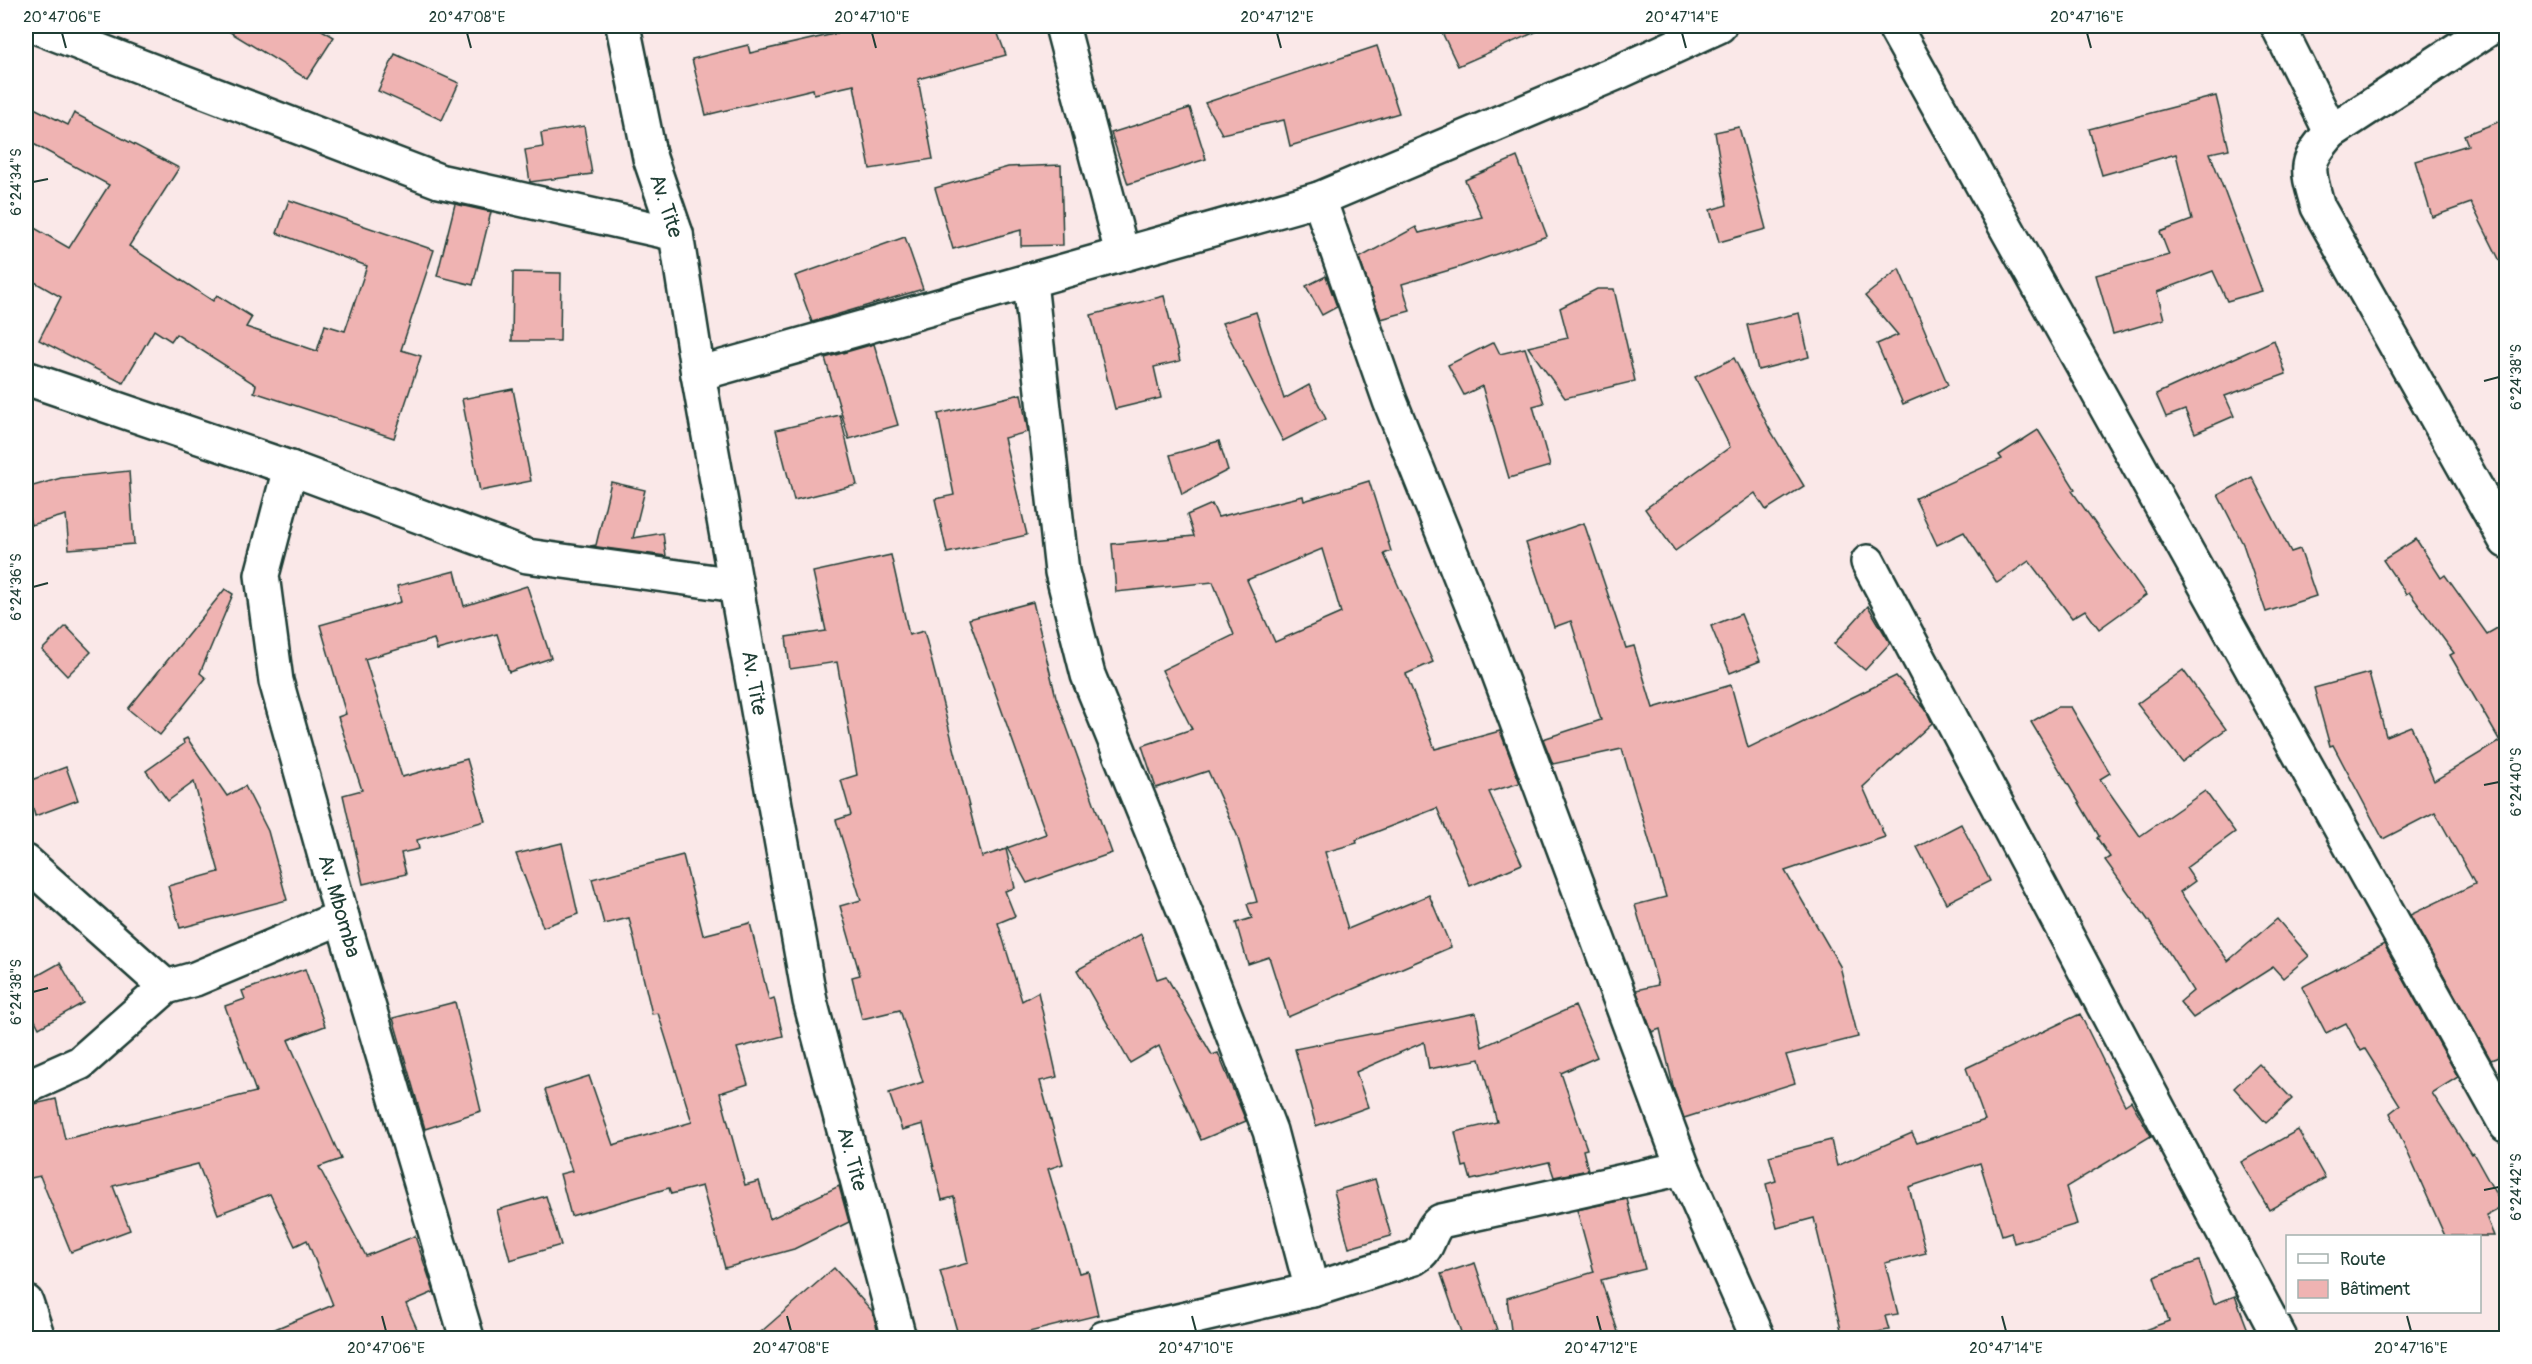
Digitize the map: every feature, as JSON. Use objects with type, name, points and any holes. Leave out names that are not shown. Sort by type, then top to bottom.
[{"type":"street","points":[[35,26],[439,181],[676,234]]},
{"type":"street","name":"Av. Tite","points":[[623,26],[650,158],[676,234],[698,374],[810,1001],[899,1338]]},
{"type":"street","points":[[1062,26],[1122,253]]},
{"type":"street","points":[[698,374],[1319,199],[1622,72],[1719,26]]},
{"type":"street","points":[[1894,26],[2506,1125]]},
{"type":"street","points":[[2278,26],[2331,132]]},
{"type":"street","points":[[2493,26],[2331,132],[2312,154],[2309,173],[2318,207],[2506,541]]},
{"type":"street","points":[[1319,199],[1390,401],[1490,650],[1683,1168],[1758,1338]]},
{"type":"street","points":[[1030,282],[1062,572],[1088,675],[1200,949],[1270,1131],[1312,1290]]},
{"type":"street","points":[[26,378],[290,468],[527,556],[736,585]]},
{"type":"street","name":"Av. Mbomba","points":[[290,468],[262,575],[276,681],[342,917],[467,1338]]},
{"type":"street","points":[[1868,562],[2280,1338]]},
{"type":"street","points":[[26,862],[166,987]]},
{"type":"street","points":[[26,1087],[80,1063],[166,987],[195,980],[342,917]]},
{"type":"street","points":[[1104,1338],[1312,1290],[1414,1258],[1425,1252],[1436,1224],[1441,1221],[1683,1168]]},
{"type":"street","points":[[26,1302],[38,1338]]},
{"type":"building","points":[[220,26],[315,26],[334,37],[307,79]]},
{"type":"building","points":[[869,26],[995,26],[1006,55],[918,79],[933,159],[870,169],[854,85],[814,94],[813,89],[706,115],[692,59],[748,45],[750,53]]},
{"type":"building","points":[[1439,26],[1549,26],[1458,66]]},
{"type":"building","points":[[1377,46],[1399,113],[1290,146],[1284,120],[1222,134],[1205,103]]},
{"type":"building","points":[[395,54],[459,83],[442,120],[378,91]]},
{"type":"building","points":[[2216,96],[2229,149],[2210,153],[2262,291],[2227,301],[2213,271],[2157,292],[2164,319],[2113,334],[2096,275],[2169,255],[2160,232],[2192,220],[2176,154],[2102,175],[2089,129]]},
{"type":"building","points":[[26,104],[68,125],[74,113],[179,168],[129,246],[213,301],[217,295],[252,317],[246,327],[317,351],[325,325],[345,331],[367,266],[277,233],[289,200],[434,250],[401,350],[421,356],[394,438],[254,392],[256,385],[176,334],[171,341],[154,330],[123,383],[39,340],[61,297],[26,277],[26,223],[69,248],[109,185],[26,140]]},
{"type":"building","points":[[1190,108],[1206,159],[1128,184],[1111,133]]},
{"type":"building","points":[[2506,119],[2506,273],[2471,203],[2432,217],[2415,161],[2468,145],[2464,135]]},
{"type":"building","points":[[584,126],[592,174],[530,182],[525,150],[543,147],[541,133]]},
{"type":"building","points":[[1739,127],[1766,229],[1719,242],[1710,210],[1727,205],[1715,132]]},
{"type":"building","points":[[1517,157],[1547,236],[1460,267],[1402,284],[1410,311],[1381,319],[1359,258],[1416,227],[1419,233],[1482,217],[1465,180]]},
{"type":"building","points":[[1061,165],[1063,245],[1021,246],[1021,230],[953,249],[935,188],[1008,167]]},
{"type":"building","points":[[455,204],[491,212],[473,285],[437,276]]},
{"type":"building","points":[[905,237],[923,289],[812,322],[795,276]]},
{"type":"building","points":[[1899,269],[1948,385],[1903,404],[1877,344],[1898,335],[1865,296]]},
{"type":"building","points":[[513,272],[561,273],[560,341],[512,341]]},
{"type":"building","points":[[1326,276],[1337,307],[1322,315],[1306,286]]},
{"type":"building","points":[[1597,289],[1614,289],[1635,381],[1565,398],[1528,347],[1568,338],[1560,308]]},
{"type":"building","points":[[1164,296],[1180,361],[1154,367],[1161,398],[1115,409],[1091,315]]},
{"type":"building","points":[[1256,312],[1284,399],[1309,385],[1326,419],[1283,441],[1222,323]]},
{"type":"building","points":[[1799,313],[1809,357],[1758,370],[1747,325]]},
{"type":"building","points":[[2274,340],[2286,374],[2225,396],[2234,416],[2195,433],[2185,410],[2166,417],[2156,394]]},
{"type":"building","points":[[1494,342],[1500,354],[1525,348],[1544,403],[1533,406],[1550,466],[1509,478],[1482,386],[1464,395],[1448,365]]},
{"type":"building","points":[[874,344],[898,425],[849,439],[825,358]]},
{"type":"building","points":[[1734,358],[1769,428],[1804,486],[1766,510],[1755,493],[1675,551],[1645,509],[1730,447],[1695,377]]},
{"type":"building","points":[[513,389],[531,481],[480,491],[462,399]]},
{"type":"building","points":[[1021,394],[1028,432],[1004,438],[1027,535],[947,553],[935,499],[954,495],[938,414]]},
{"type":"building","points":[[840,415],[857,485],[794,500],[776,430]]},
{"type":"building","points":[[2038,430],[2075,489],[2072,491],[2146,595],[2099,629],[2085,610],[2072,618],[2029,561],[1997,583],[1964,532],[1937,545],[1915,498],[2002,459],[1999,455]]},
{"type":"building","points":[[1219,441],[1228,470],[1182,494],[1170,455]]},
{"type":"building","points":[[129,471],[134,544],[69,549],[66,515],[31,525],[26,504],[26,488],[61,478]]},
{"type":"building","points":[[2252,477],[2291,552],[2300,549],[2316,596],[2266,612],[2243,544],[2218,495]]},
{"type":"building","points":[[1369,481],[1391,551],[1384,554],[1433,662],[1406,674],[1435,749],[1500,731],[1520,783],[1489,792],[1522,864],[1470,886],[1437,808],[1356,840],[1357,843],[1325,852],[1348,929],[1429,895],[1451,947],[1288,1017],[1269,957],[1248,964],[1236,923],[1252,918],[1247,904],[1257,902],[1237,835],[1208,771],[1156,788],[1142,746],[1192,729],[1162,670],[1234,635],[1213,582],[1116,592],[1112,544],[1194,536],[1187,515],[1212,504],[1218,517],[1303,496],[1304,501]],"holes":[[[1322,549],[1341,613],[1275,642],[1247,580]]]},
{"type":"building","points":[[611,482],[645,490],[633,538],[663,533],[666,556],[590,546],[596,545]]},
{"type":"building","points":[[1584,523],[1626,648],[1634,646],[1653,708],[1731,685],[1748,748],[1896,676],[1926,710],[1932,723],[1863,787],[1885,837],[1785,871],[1840,966],[1858,1037],[1786,1055],[1795,1083],[1684,1118],[1674,1090],[1660,1029],[1652,1032],[1636,990],[1658,985],[1635,905],[1666,897],[1622,749],[1553,764],[1543,739],[1601,720],[1571,621],[1554,627],[1526,543]]},
{"type":"building","points":[[2416,539],[2441,578],[2445,575],[2487,634],[2506,623],[2506,1054],[2491,1060],[2410,915],[2475,884],[2435,812],[2383,839],[2333,745],[2330,746],[2314,688],[2369,673],[2386,736],[2411,726],[2434,781],[2500,741],[2450,655],[2454,653],[2409,592],[2406,594],[2383,560]]},
{"type":"building","points":[[891,555],[909,635],[924,631],[982,857],[1006,849],[1015,888],[1005,891],[1015,916],[998,923],[1022,1001],[1038,992],[1057,1077],[1040,1081],[1063,1164],[1048,1169],[1079,1273],[1088,1271],[1098,1315],[1005,1338],[959,1338],[940,1271],[968,1263],[954,1197],[942,1200],[923,1124],[902,1130],[889,1093],[923,1082],[900,1010],[862,1019],[852,977],[860,975],[840,906],[861,900],[836,820],[851,815],[841,780],[857,775],[837,662],[790,669],[786,637],[826,631],[813,572]]},
{"type":"building","points":[[455,571],[464,606],[527,586],[551,658],[509,672],[497,634],[437,650],[434,639],[365,659],[402,777],[467,759],[485,821],[417,840],[419,849],[401,853],[406,874],[363,884],[343,795],[362,790],[338,717],[346,714],[320,625],[401,602],[397,586]]},
{"type":"building","points":[[225,589],[233,594],[200,673],[206,678],[160,735],[128,709]]},
{"type":"building","points":[[1033,602],[1056,697],[1112,853],[1027,883],[1007,848],[1046,834],[969,619]]},
{"type":"building","points":[[1868,606],[1890,643],[1865,670],[1834,644]]},
{"type":"building","points":[[1741,614],[1760,661],[1730,673],[1711,626]]},
{"type":"building","points":[[66,626],[91,652],[67,676],[42,650]]},
{"type":"building","points":[[2183,670],[2226,729],[2182,762],[2137,704]]},
{"type":"building","points":[[2057,707],[2071,707],[2110,773],[2100,779],[2140,836],[2205,791],[2235,832],[2186,868],[2195,881],[2180,892],[2228,961],[2277,919],[2309,956],[2283,978],[2273,967],[2193,1018],[2180,1002],[2193,991],[2153,927],[2105,860],[2110,857],[2097,838],[2099,836],[2031,722]]},
{"type":"building","points":[[187,738],[227,796],[245,786],[268,831],[287,900],[180,928],[168,886],[219,872],[194,782],[168,801],[146,771],[184,744],[183,740]]},
{"type":"building","points":[[66,767],[78,800],[35,816],[26,782]]},
{"type":"building","points":[[1961,824],[1990,881],[1946,903],[1917,847]]},
{"type":"building","points":[[562,843],[578,914],[543,927],[516,854]]},
{"type":"building","points":[[683,855],[703,935],[750,923],[769,1000],[774,998],[783,1036],[737,1048],[748,1084],[720,1093],[745,1185],[759,1181],[770,1219],[839,1186],[849,1222],[794,1249],[725,1268],[702,1186],[671,1194],[669,1188],[571,1216],[560,1174],[572,1171],[545,1090],[589,1076],[613,1145],[692,1122],[658,1013],[652,1014],[629,918],[604,924],[592,879]]},
{"type":"building","points":[[1141,934],[1157,979],[1166,976],[1212,1055],[1218,1053],[1246,1121],[1201,1140],[1159,1046],[1130,1063],[1077,970]]},
{"type":"building","points":[[2384,944],[2458,1077],[2432,1093],[2471,1154],[2473,1153],[2503,1207],[2486,1216],[2494,1236],[2445,1235],[2390,1113],[2400,1105],[2365,1049],[2361,1051],[2346,1023],[2326,1033],[2302,987]]},
{"type":"building","points":[[60,963],[83,1003],[39,1028],[26,1003],[26,982]]},
{"type":"building","points":[[305,969],[325,1026],[288,1040],[341,1159],[319,1167],[366,1256],[415,1236],[434,1292],[406,1304],[421,1338],[253,1338],[333,1305],[307,1240],[295,1246],[270,1194],[218,1214],[198,1164],[113,1186],[130,1230],[71,1252],[40,1176],[26,1179],[26,1106],[56,1099],[65,1139],[256,1092],[225,1006],[245,999],[242,991]]},
{"type":"building","points":[[455,1002],[481,1111],[425,1129],[393,1018]]},
{"type":"building","points":[[1575,1006],[1597,1057],[1561,1073],[1587,1149],[1583,1150],[1588,1170],[1554,1177],[1549,1162],[1471,1180],[1467,1166],[1463,1167],[1455,1132],[1497,1122],[1480,1059],[1429,1069],[1424,1042],[1356,1072],[1368,1107],[1316,1126],[1295,1049],[1476,1013],[1482,1047]]},
{"type":"building","points":[[2080,1014],[2125,1105],[2131,1101],[2151,1136],[2066,1187],[2077,1224],[2014,1243],[2011,1232],[2002,1235],[1980,1163],[1909,1187],[1926,1253],[1885,1263],[1898,1314],[1885,1316],[1889,1330],[1843,1338],[1814,1218],[1777,1228],[1766,1184],[1776,1181],[1769,1156],[1831,1140],[1837,1166],[1912,1133],[1917,1143],[1985,1120],[1966,1068]]},
{"type":"building","points":[[2259,1064],[2292,1099],[2266,1123],[2234,1088]]},
{"type":"building","points":[[2298,1130],[2325,1178],[2269,1210],[2241,1162]]},
{"type":"building","points":[[1375,1179],[1391,1236],[1349,1248],[1334,1191]]},
{"type":"building","points":[[546,1196],[561,1245],[510,1260],[497,1210]]},
{"type":"building","points":[[1627,1199],[1645,1269],[1601,1280],[1620,1338],[1512,1338],[1507,1298],[1594,1272],[1577,1210]]},
{"type":"building","points":[[2199,1261],[2214,1304],[2235,1296],[2251,1338],[2132,1338],[2131,1335],[2169,1321],[2154,1277]]},
{"type":"building","points":[[1475,1263],[1497,1330],[1473,1338],[1463,1338],[1441,1274]]},
{"type":"building","points":[[834,1268],[872,1311],[880,1338],[754,1338]]}]
